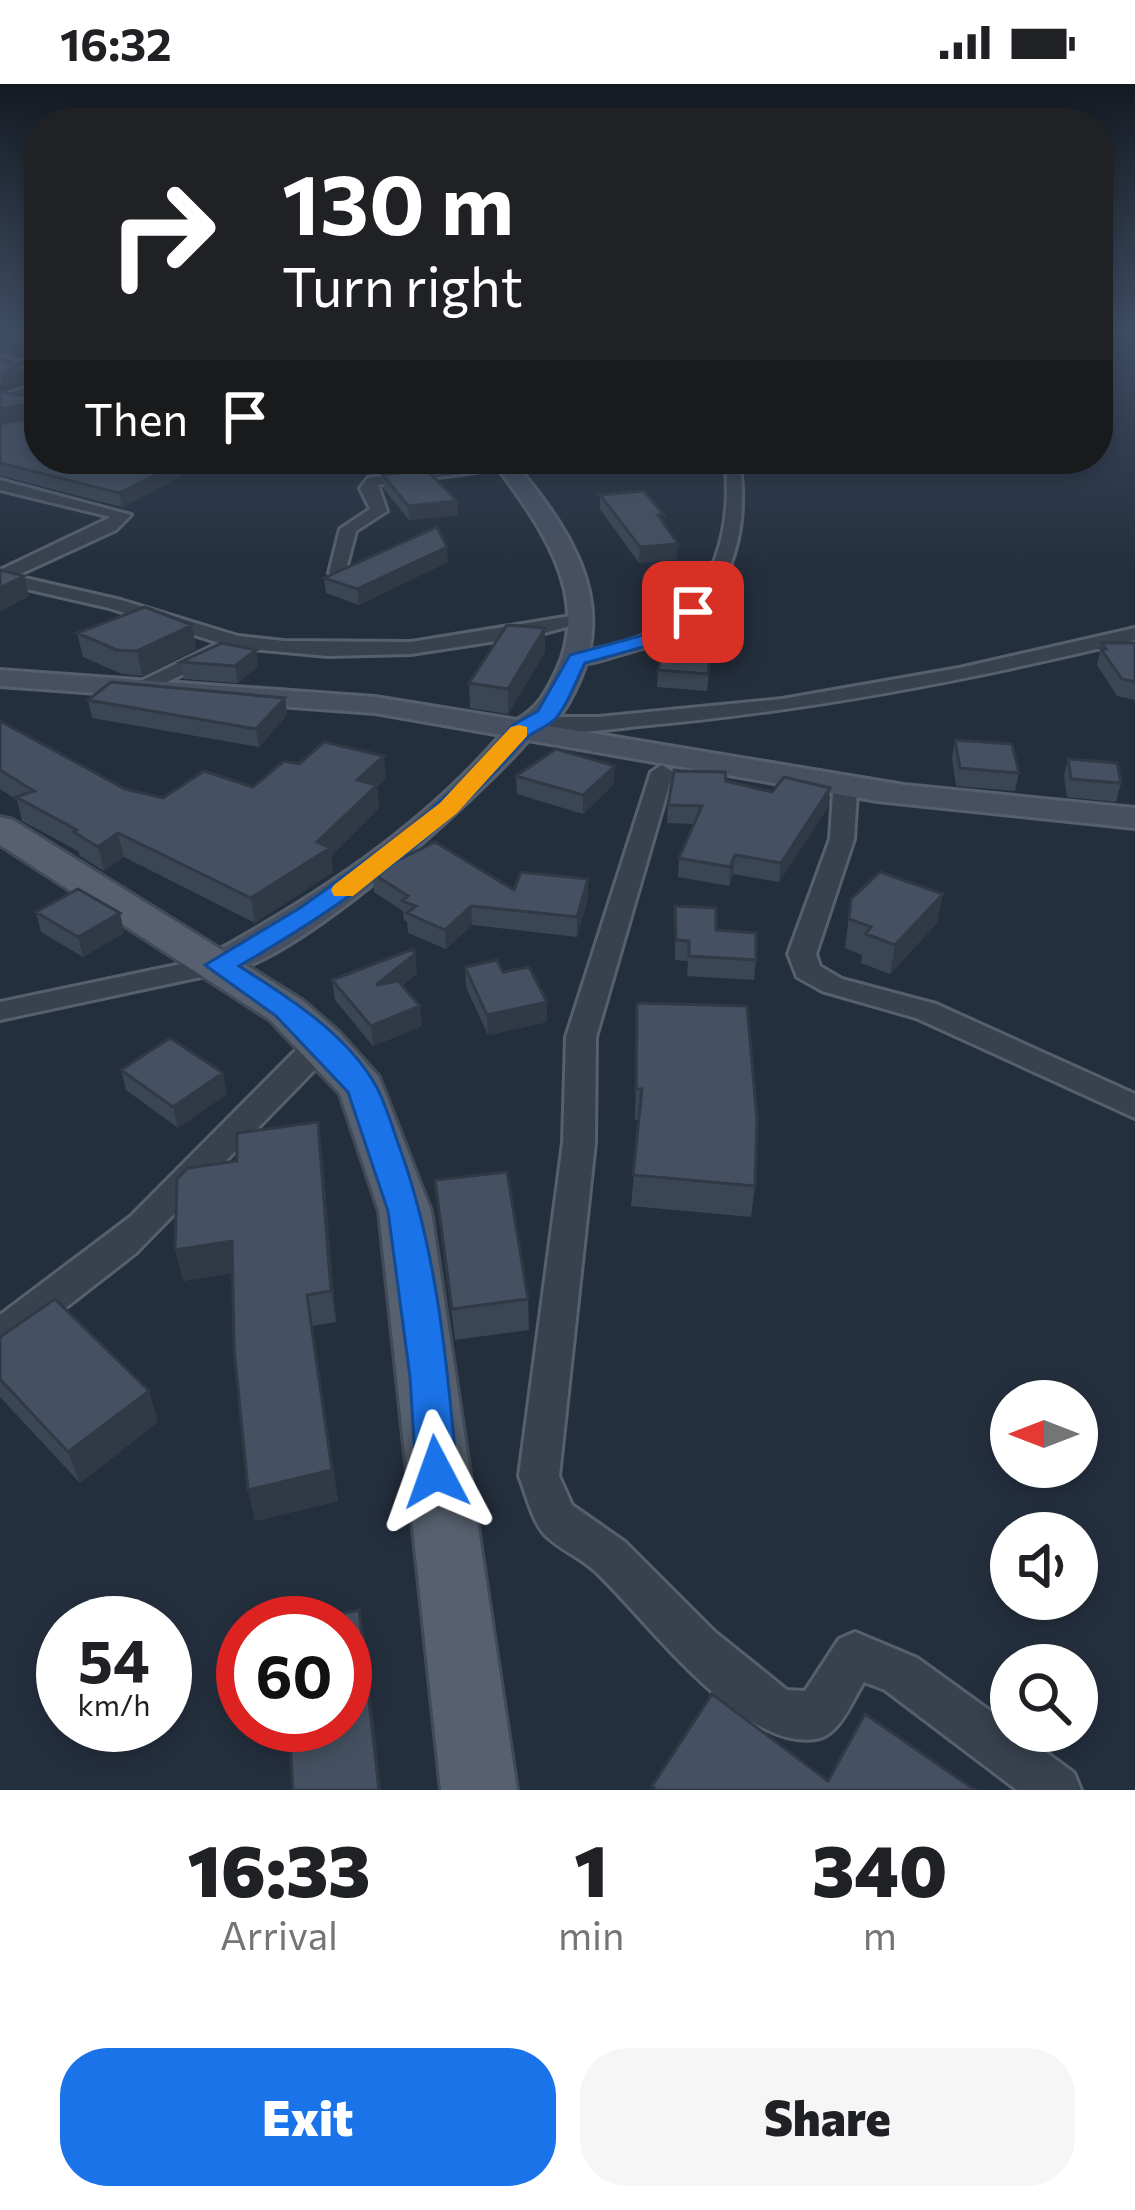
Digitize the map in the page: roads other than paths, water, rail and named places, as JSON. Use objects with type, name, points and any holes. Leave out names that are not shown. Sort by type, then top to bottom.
[{"type":"main road","points":[[0,828],[286,1010],[323,1043],[362,1089],[405,1211],[479,1790]]},
{"type":"street","points":[[338,573],[348,529],[379,511],[368,488],[373,482],[416,474]]},
{"type":"street","points":[[0,1011],[219,965],[280,933],[371,872],[550,711],[578,659],[583,620],[577,586],[542,509],[514,474]]},
{"type":"street","points":[[578,659],[654,638],[693,612],[730,539],[736,505],[733,474]]},
{"type":"street","points":[[0,484],[123,514],[110,526],[0,577]]},
{"type":"street","points":[[0,577],[114,604],[236,643],[393,653],[446,648],[583,620]]},
{"type":"street","points":[[527,727],[722,715],[925,682],[1128,638]]},
{"type":"street","points":[[146,686],[236,643]]},
{"type":"street","points":[[0,678],[375,705],[897,793],[1135,818]]},
{"type":"street","points":[[527,727],[662,772],[845,792],[897,793]]},
{"type":"street","points":[[662,772],[581,1037],[579,1143],[539,1476],[557,1519],[610,1556],[699,1648],[778,1712],[816,1716],[855,1655],[901,1674],[1057,1790]]},
{"type":"street","points":[[845,792],[842,839],[802,954],[807,971],[832,986],[926,1011],[1135,1107]]},
{"type":"street","points":[[0,1334],[80,1281],[160,1211],[272,1087],[323,1043]]}]
